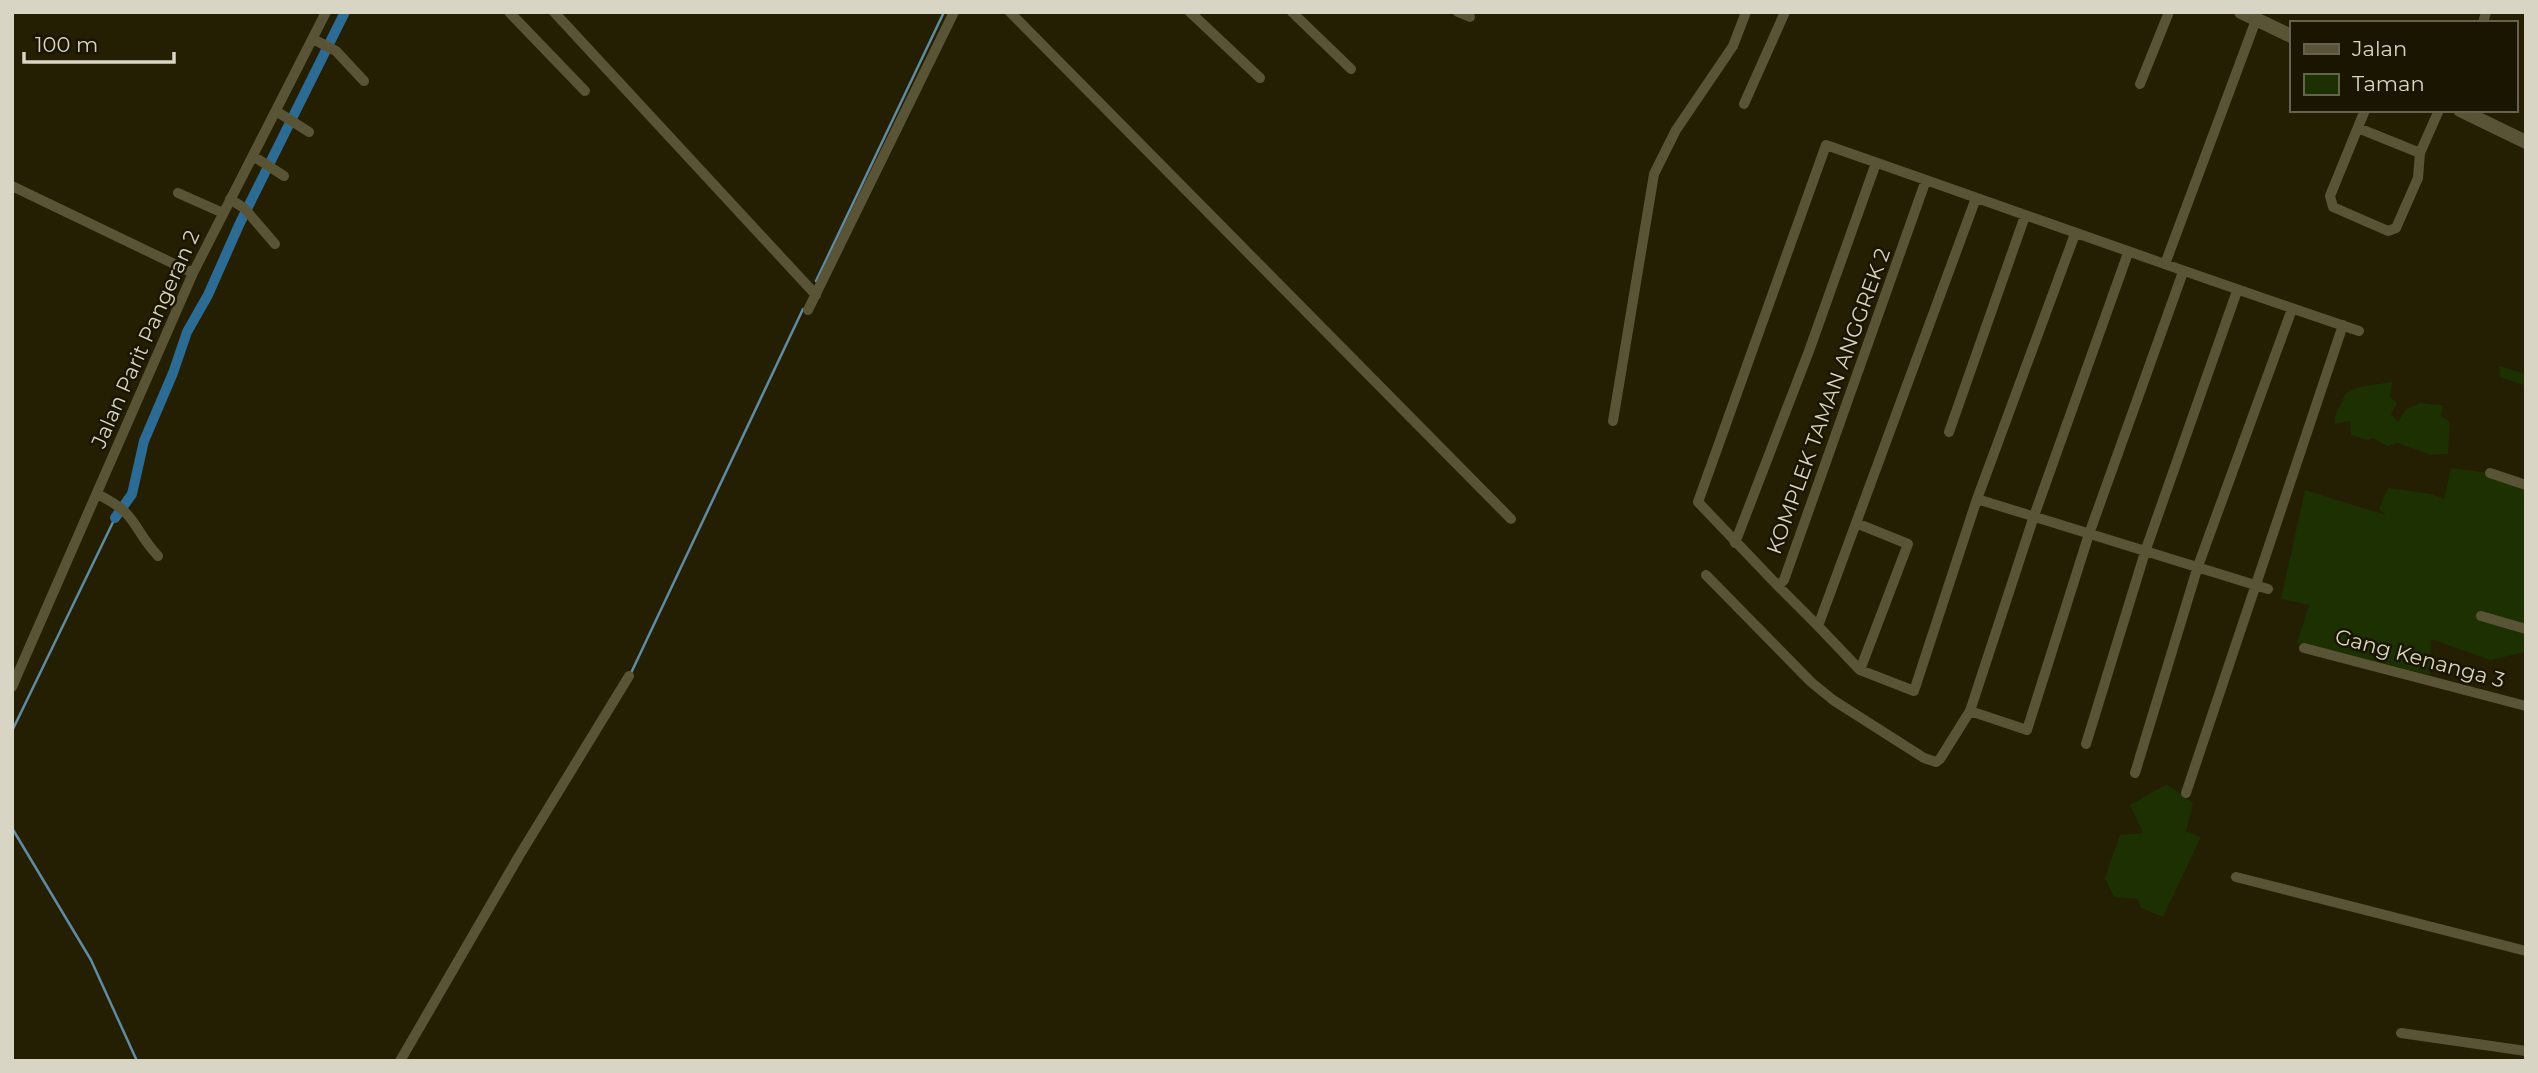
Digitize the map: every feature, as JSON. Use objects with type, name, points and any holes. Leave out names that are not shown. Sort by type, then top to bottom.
[{"type":"street","name":"Jalan Parit Pangeran 2","points":[[12,687],[193,274],[253,156],[280,114],[317,41],[326,12]]},
{"type":"street","points":[[509,12],[585,91]]},
{"type":"street","points":[[554,12],[812,291]]},
{"type":"street","points":[[808,310],[812,291],[954,12]]},
{"type":"street","points":[[1010,12],[1511,519]]},
{"type":"street","points":[[1190,12],[1260,78]]},
{"type":"street","points":[[1292,12],[1351,69]]},
{"type":"street","points":[[1458,12],[1470,17]]},
{"type":"street","points":[[1613,421],[1654,174],[1676,130],[1733,46],[1746,12]]},
{"type":"street","points":[[1744,104],[1785,12]]},
{"type":"street","points":[[2140,85],[2169,12]]},
{"type":"street","points":[[2241,12],[2290,36]]},
{"type":"street","points":[[2165,264],[2256,20]]},
{"type":"street","points":[[317,41],[336,51],[364,81]]},
{"type":"street","points":[[2364,112],[2330,195],[2331,202],[2333,207],[2388,231],[2396,229],[2418,178],[2420,153],[2438,112]]},
{"type":"street","points":[[2464,112],[2526,142]]},
{"type":"street","points":[[280,114],[309,132]]},
{"type":"street","points":[[2358,128],[2420,153]]},
{"type":"street","name":"KOMPLEK TAMAN ANGGREK 2","points":[[1876,163],[1826,145],[1762,330],[1698,502],[1778,586],[1784,580],[1926,180]]},
{"type":"street","points":[[253,156],[280,174]]},
{"type":"street","points":[[1735,542],[1809,351],[1876,163],[2165,264],[2237,292],[2359,331]]},
{"type":"street","points":[[12,186],[193,274]]},
{"type":"street","points":[[178,193],[223,212]]},
{"type":"street","points":[[1818,626],[1976,198]]},
{"type":"street","points":[[230,199],[244,208],[275,244]]},
{"type":"street","points":[[1949,432],[2025,216]]},
{"type":"street","points":[[1778,586],[1860,670],[1914,691],[1977,499],[2075,234]]},
{"type":"street","points":[[1706,575],[1833,701],[1924,758],[1936,762],[1940,759],[1970,711],[2034,516],[2128,253]]},
{"type":"street","points":[[1970,711],[2026,730],[2089,534],[2183,272]]},
{"type":"street","points":[[2086,744],[2146,549],[2237,292]]},
{"type":"street","points":[[2134,774],[2198,566],[2292,309]]},
{"type":"street","points":[[2186,793],[2253,584],[2343,326]]},
{"type":"street","points":[[2490,473],[2526,485]]},
{"type":"street","points":[[97,495],[129,513],[138,523],[143,539],[158,556]]},
{"type":"street","points":[[1977,499],[2146,549],[2268,589]]},
{"type":"street","points":[[1856,523],[1908,544],[1860,670]]},
{"type":"street","points":[[2481,616],[2526,629]]},
{"type":"street","name":"Gang Kenanga 3","points":[[2304,649],[2526,706]]},
{"type":"street","points":[[400,1061],[629,676]]},
{"type":"street","points":[[2236,877],[2526,951]]},
{"type":"street","points":[[2401,1033],[2526,1051]]},
{"type":"green space","points":[[2499,366],[2526,374],[2526,386],[2500,377]]},
{"type":"green space","points":[[2392,382],[2390,397],[2397,403],[2391,414],[2398,422],[2406,409],[2420,403],[2443,405],[2441,416],[2450,422],[2448,454],[2431,455],[2398,443],[2387,446],[2373,438],[2367,440],[2351,435],[2350,421],[2335,424],[2335,416],[2346,393],[2359,387]]},
{"type":"green space","points":[[2451,468],[2490,473],[2526,486],[2526,652],[2490,660],[2431,639],[2430,675],[2297,643],[2309,605],[2281,599],[2305,490],[2386,515],[2379,509],[2388,488],[2432,494],[2444,499]]},
{"type":"green space","points":[[2167,784],[2193,803],[2186,831],[2201,837],[2163,917],[2141,908],[2138,899],[2114,897],[2105,878],[2120,835],[2143,833],[2130,805]]},
{"type":"waterway","points":[[115,518],[132,494],[144,441],[187,332],[208,295],[239,225],[345,12]]},
{"type":"waterway","points":[[816,281],[944,12]]},
{"type":"waterway","points":[[631,673],[803,309]]},
{"type":"waterway","points":[[12,731],[115,518]]},
{"type":"waterway","points":[[12,828],[91,960],[137,1061]]}]
